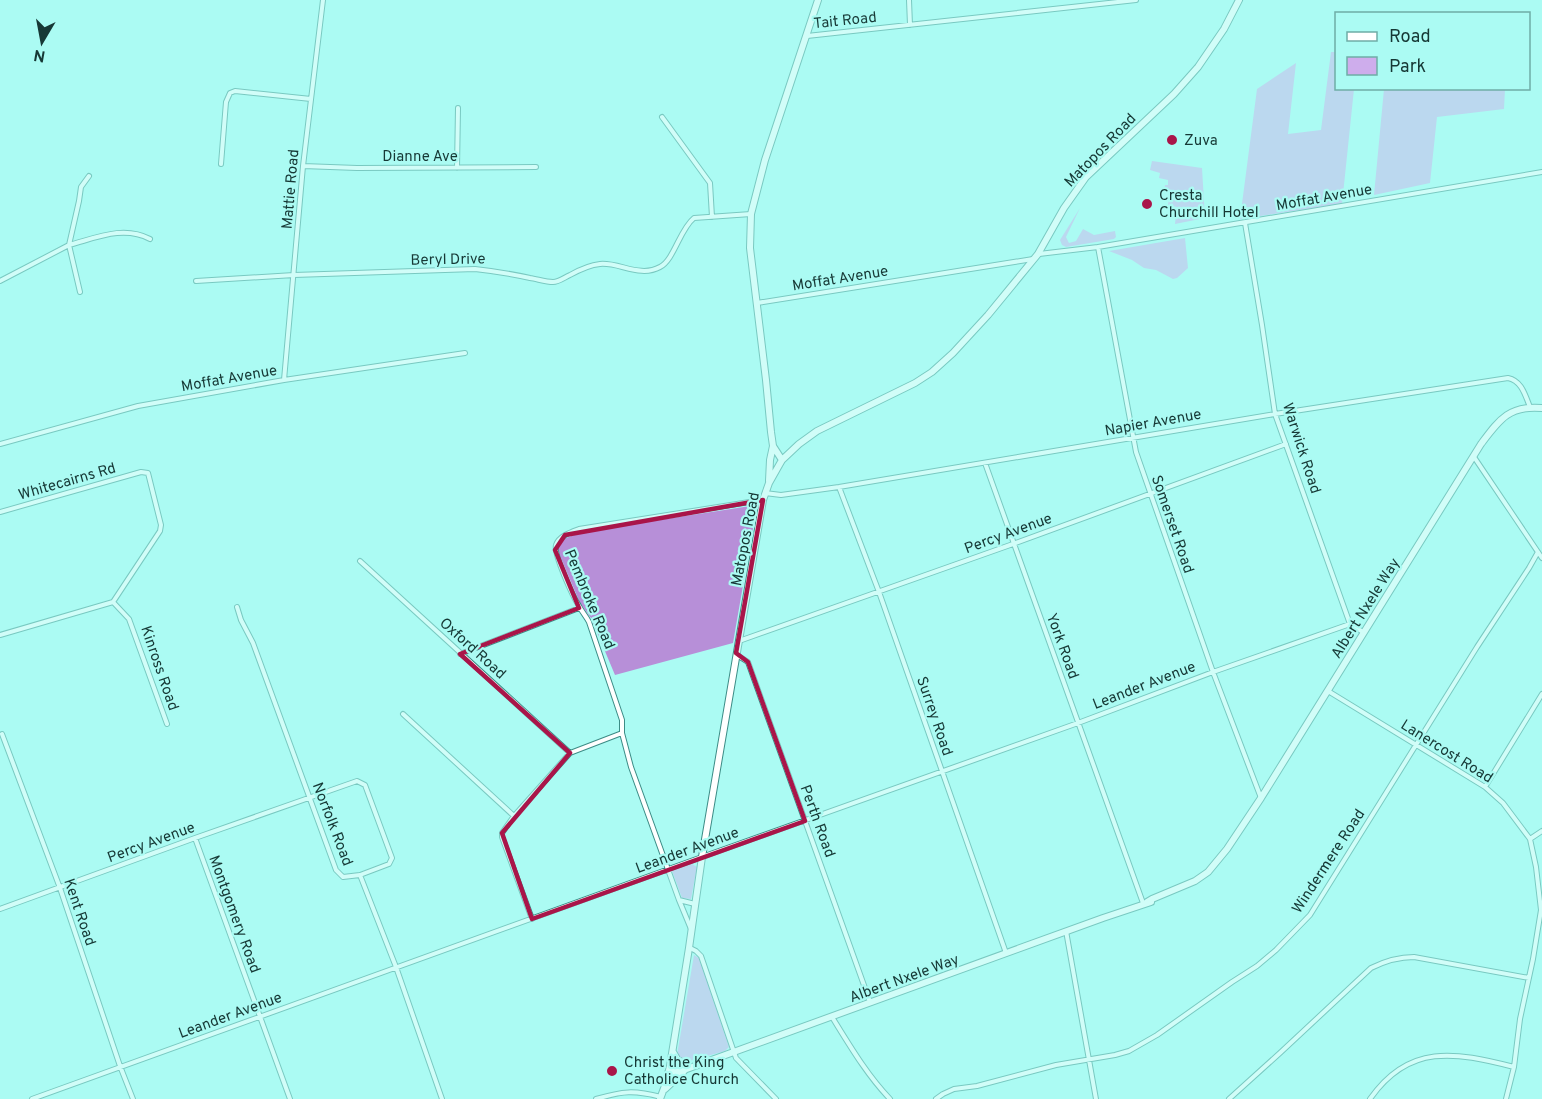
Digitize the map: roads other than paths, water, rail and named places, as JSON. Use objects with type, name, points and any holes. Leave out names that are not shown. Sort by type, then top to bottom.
[{"type":"main road","points":[[769,483],[773,446],[750,248],[751,214],[765,160],[818,0]]},
{"type":"main road","name":"Matopos Road","points":[[661,1096],[672,1052],[738,641],[764,496],[769,483],[782,460],[817,431],[915,383],[953,354],[1036,256],[1073,193],[1086,177],[1174,94],[1209,53],[1239,0]]},
{"type":"main road","name":"Albert Nxele Way","points":[[688,1068],[1066,931],[1153,902],[1210,875],[1225,856],[1227,849],[1481,444],[1502,417],[1515,410],[1530,407],[1542,408]]},
{"type":"main road","points":[[773,446],[782,460]]},
{"type":"main road","points":[[672,1052],[688,1068]]},
{"type":"main road","points":[[669,1069],[688,1068]]},
{"type":"main road","points":[[661,1096],[688,1068]]},
{"type":"street","name":"Mattie Road","points":[[284,381],[303,166],[323,0]]},
{"type":"street","points":[[909,0],[910,25]]},
{"type":"street","name":"Tait Road","points":[[807,36],[1136,0]]},
{"type":"street","points":[[221,164],[226,99],[230,93],[235,91],[311,99]]},
{"type":"street","points":[[457,168],[458,108]]},
{"type":"street","points":[[662,117],[710,183],[712,217]]},
{"type":"street","name":"Dianne Ave","points":[[303,166],[536,167]]},
{"type":"street","name":"Moffat Avenue","points":[[757,303],[1542,172]]},
{"type":"street","points":[[80,292],[69,245],[81,187],[89,176]]},
{"type":"street","name":"Beryl Drive","points":[[196,280],[475,269],[556,282],[600,264],[626,269],[658,268],[663,265],[694,218],[751,214]]},
{"type":"street","name":"Warwick Road","points":[[1245,223],[1275,414],[1350,624]]},
{"type":"street","points":[[0,281],[69,245],[119,232],[141,234],[150,239]]},
{"type":"street","name":"Somerset Road","points":[[1098,247],[1136,452],[1213,672],[1261,798]]},
{"type":"street","name":"Moffat Avenue","points":[[0,444],[138,406],[465,353]]},
{"type":"street","name":"Napier Avenue","points":[[764,496],[839,487],[1275,414],[1508,378],[1522,387],[1530,407]]},
{"type":"street","name":"Percy Avenue","points":[[738,641],[1286,444]]},
{"type":"street","points":[[1474,457],[1542,558]]},
{"type":"street","name":"York Road","points":[[986,463],[1013,544],[1145,903]]},
{"type":"street","name":"Whitecairns Rd","points":[[0,512],[141,472],[148,473],[161,525],[160,531],[113,602]]},
{"type":"street","name":"Surrey Road","points":[[839,487],[879,592],[1006,953]]},
{"type":"street","name":"Pembroke Road","points":[[692,930],[631,767],[622,733],[619,709],[589,622],[579,608],[555,550],[556,545],[565,535],[579,529],[764,496]]},
{"type":"street","name":"Windermere Road","points":[[936,1099],[954,1089],[977,1086],[1056,1065],[1129,1051],[1144,1044],[1257,966],[1276,950],[1310,915],[1538,552]]},
{"type":"street","name":"Oxford Road","points":[[360,561],[570,753]]},
{"type":"street","points":[[0,635],[113,602]]},
{"type":"street","name":"Kinross Road","points":[[113,602],[129,619],[166,724]]},
{"type":"street","name":"Norfolk Road","points":[[237,607],[253,643],[336,870],[343,877],[360,876],[396,967],[442,1099]]},
{"type":"street","points":[[460,654],[579,608]]},
{"type":"street","points":[[1350,624],[1363,632]]},
{"type":"street","name":"Leander Avenue","points":[[32,1099],[1350,624]]},
{"type":"street","name":"Perth Road","points":[[736,655],[748,662],[870,1002]]},
{"type":"street","name":"Lanercost Road","points":[[1327,690],[1485,787],[1503,803],[1530,839],[1542,910],[1520,1019],[1514,1067],[1506,1099]]},
{"type":"street","points":[[1485,787],[1542,694]]},
{"type":"street","points":[[403,714],[514,816]]},
{"type":"street","points":[[532,919],[502,837],[504,830],[570,753],[622,733]]},
{"type":"street","name":"Kent Road","points":[[2,734],[60,888],[133,1099]]},
{"type":"street","name":"Percy Avenue","points":[[0,909],[357,781],[365,784],[392,858],[389,864],[360,876]]},
{"type":"street","points":[[1530,839],[1542,831]]},
{"type":"street","name":"Montgomery Road","points":[[195,838],[290,1099]]},
{"type":"street","points":[[679,900],[695,904]]},
{"type":"street","points":[[1066,931],[1096,1099]]},
{"type":"street","points":[[689,948],[701,956],[733,1052],[740,1063],[776,1099]]},
{"type":"street","points":[[1229,1099],[1366,972],[1383,962],[1414,957],[1528,978]]},
{"type":"street","points":[[832,1017],[857,1057],[890,1099]]},
{"type":"street","points":[[1370,1099],[1391,1074],[1408,1064],[1430,1056],[1463,1056],[1514,1067]]},
{"type":"street","points":[[596,1099],[613,1094],[634,1092],[661,1096]]},
{"type":"street","points":[[1235,1094],[1239,1099]]},
{"type":"place","name":"Zuva","points":[[1172,140]]},
{"type":"place","name":"Cresta Churchill Hotel","points":[[1147,204]]},
{"type":"place","name":"Christ the King Catholice Church","points":[[612,1071]]}]
